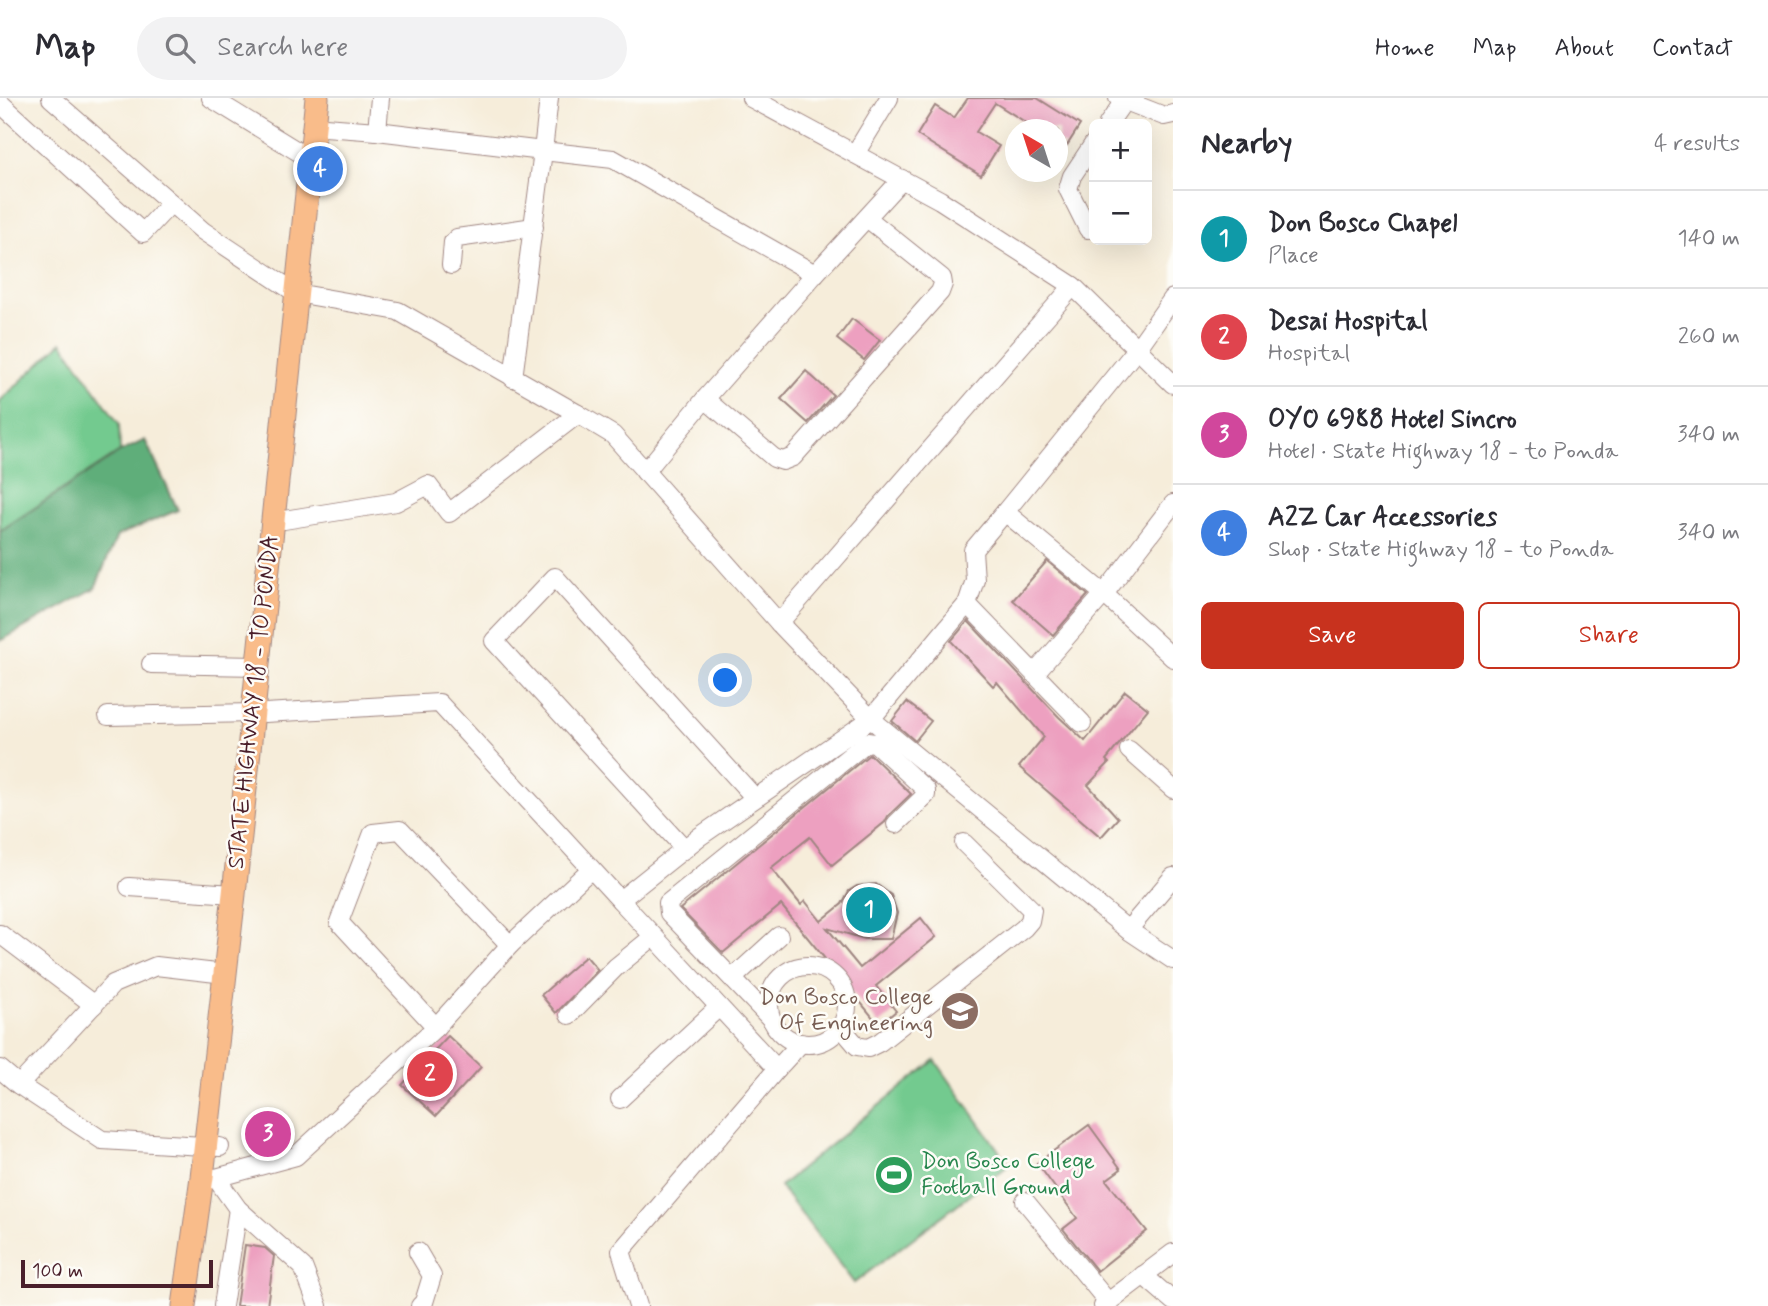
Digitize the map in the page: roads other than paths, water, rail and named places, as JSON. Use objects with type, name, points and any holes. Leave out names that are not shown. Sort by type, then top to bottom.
[{"type":"main road","name":"STATE HIGHWAY 18 - TO PONDA","points":[[212,1146],[234,894],[284,520],[310,159],[317,98]]},
{"type":"main road","name":"STATE HIGHWAY 18 - TO PONDA","points":[[198,1306],[212,1146],[259,713],[258,666],[328,98]]},
{"type":"main road","name":"STATE HIGHWAY 18 - TO PONDA","points":[[184,1306],[209,1178]]},
{"type":"street","points":[[51,98],[203,231],[302,294],[398,311],[612,435],[779,623],[871,719],[1129,930],[1173,960]]},
{"type":"street","points":[[211,98],[310,159]]},
{"type":"street","points":[[377,131],[380,98]]},
{"type":"street","points":[[513,378],[549,98]]},
{"type":"street","points":[[751,98],[940,200],[1073,286],[1173,384]]},
{"type":"street","points":[[855,154],[889,98]]},
{"type":"street","points":[[1111,119],[1121,99],[1164,116],[1173,114]]},
{"type":"street","points":[[0,103],[143,233],[171,203]]},
{"type":"street","points":[[325,127],[613,159],[815,274]]},
{"type":"street","points":[[1088,229],[1068,189],[1072,176],[1089,150]]},
{"type":"street","points":[[645,472],[705,399],[902,179]]},
{"type":"street","points":[[705,399],[774,458],[783,461],[793,457],[940,292],[943,284],[942,278],[867,218]]},
{"type":"street","points":[[451,265],[453,242],[457,237],[534,227]]},
{"type":"street","points":[[779,623],[1073,286]]},
{"type":"street","points":[[620,900],[755,798],[871,719],[967,604],[975,580],[973,550],[1138,349],[1173,298]]},
{"type":"street","points":[[284,520],[396,502],[428,485],[449,513],[578,414]]},
{"type":"street","points":[[1035,673],[1104,594],[1173,504]]},
{"type":"street","points":[[1005,512],[1104,594],[1173,658]]},
{"type":"street","points":[[685,849],[494,641],[555,577],[755,798]]},
{"type":"street","points":[[967,604],[1082,723]]},
{"type":"street","points":[[151,664],[258,666]]},
{"type":"street","points":[[108,716],[259,713],[439,703],[777,1069]]},
{"type":"street","points":[[772,1020],[770,994],[785,973],[797,967],[809,965],[834,974],[847,996],[847,1009],[840,1026],[826,1040],[814,1044],[788,1039],[670,913],[668,903],[867,742],[875,743],[926,790],[926,795],[896,824]]},
{"type":"street","points":[[1129,750],[1173,789]]},
{"type":"street","points":[[436,1027],[339,922],[373,833],[400,830],[510,945]]},
{"type":"street","points":[[840,1026],[857,1046],[868,1048],[880,1042],[1030,921],[1032,910],[964,843]]},
{"type":"street","points":[[318,1306],[303,1268],[238,1209],[209,1178],[296,1156],[436,1027],[510,945],[591,869]]},
{"type":"street","points":[[1129,930],[1173,877]]},
{"type":"street","points":[[128,887],[234,894]]},
{"type":"street","points":[[0,934],[94,1005]]},
{"type":"street","points":[[733,978],[779,936]]},
{"type":"street","points":[[569,1015],[616,967],[653,937]]},
{"type":"street","points":[[19,1085],[113,985],[156,966],[225,974]]},
{"type":"street","points":[[620,1099],[719,1007]]},
{"type":"street","points":[[639,1306],[621,1251],[801,1043]]},
{"type":"street","points":[[0,1069],[19,1085],[102,1140],[212,1146]]},
{"type":"street","points":[[1025,1201],[1105,1304],[1173,1253]]},
{"type":"street","points":[[223,1306],[238,1209]]},
{"type":"street","points":[[418,1252],[432,1276],[424,1302],[420,1306]]},
{"type":"street","points":[[1143,1275],[1173,1301]]},
{"type":"place","name":"A2Z Car Accessories","points":[[320,169]]},
{"type":"place","name":"Don Bosco Chapel","points":[[869,910]]},
{"type":"place","name":"Don Bosco College Of Engineering","points":[[960,1011]]},
{"type":"place","name":"Desai Hospital","points":[[430,1074]]},
{"type":"place","name":"OYO 6988 Hotel Sincro","points":[[268,1134]]},
{"type":"place","name":"Don Bosco College Football Ground","points":[[894,1175]]}]
